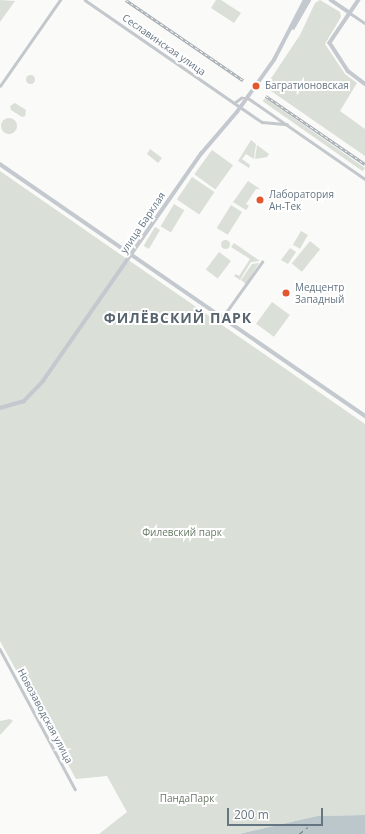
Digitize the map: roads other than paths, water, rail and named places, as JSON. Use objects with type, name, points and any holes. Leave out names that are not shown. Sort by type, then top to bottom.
[{"type":"main road","name":"улица Барклая","points":[[290,32],[305,0]]},
{"type":"main road","name":"улица Барклая","points":[[0,408],[20,404],[31,396],[201,154],[241,108],[259,83],[309,0]]},
{"type":"main road","points":[[331,0],[350,13]]},
{"type":"main road","points":[[359,0],[330,44],[348,71],[365,84]]},
{"type":"main road","points":[[0,164],[365,416]]},
{"type":"street","points":[[0,86],[60,0]]},
{"type":"street","name":"Сеславинская улица","points":[[86,0],[262,122],[287,124]]},
{"type":"street","points":[[350,13],[365,23]]},
{"type":"street","points":[[234,103],[241,98],[248,98],[365,178]]},
{"type":"street","points":[[222,318],[262,262]]},
{"type":"street","name":"Новозаводская улица","points":[[0,650],[75,789]]},
{"type":"railway","points":[[126,0],[243,80]]},
{"type":"railway","points":[[266,96],[365,164]]},
{"type":"place","name":"Багратионовская","points":[[256,86]]},
{"type":"place","name":"Лаборатория Ан-Тек","points":[[260,200]]},
{"type":"place","name":"Медцентр Западный","points":[[286,293]]},
{"type":"district","name":"ФИЛЁВСКИЙ ПАРК","points":[[178,318]]},
{"type":"park label","name":"Филевский парк","points":[[182,533]]},
{"type":"park label","name":"ПандаПарк","points":[[187,799]]}]
